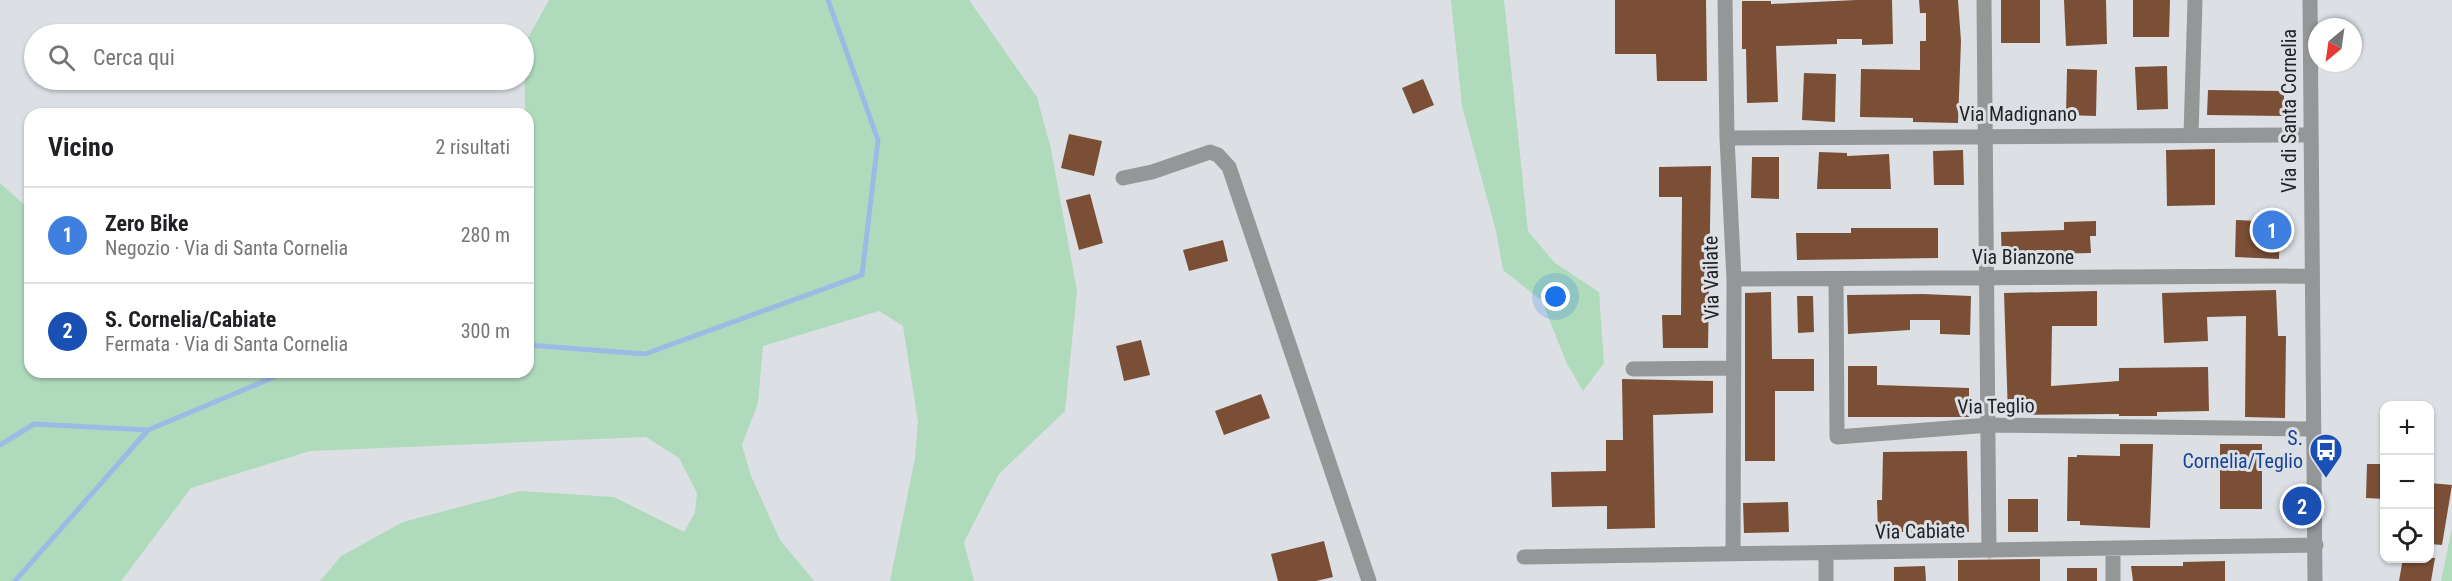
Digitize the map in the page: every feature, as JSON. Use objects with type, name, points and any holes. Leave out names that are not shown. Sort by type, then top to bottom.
[{"type":"street","name":"Via Vailate","points":[[1725,0],[1727,138],[1734,279],[1733,554]]},
{"type":"street","points":[[1984,0],[1989,551]]},
{"type":"street","points":[[2192,135],[2195,0]]},
{"type":"street","name":"Via di Santa Cornelia","points":[[2310,0],[2315,581]]},
{"type":"street","name":"Via Madignano","points":[[1727,138],[2310,135]]},
{"type":"street","points":[[1123,178],[1152,172],[1210,152],[1218,155],[1229,167],[1369,581]]},
{"type":"street","name":"Via Bianzone","points":[[1734,279],[2312,276]]},
{"type":"street","name":"Via Teglio","points":[[1836,279],[1837,437],[1989,425],[2314,429]]},
{"type":"street","points":[[1633,369],[1734,368]]},
{"type":"street","name":"Via Cabiate","points":[[1524,557],[2113,550],[2316,545]]},
{"type":"street","points":[[2113,550],[2113,581]]},
{"type":"street","points":[[1826,554],[1826,581]]},
{"type":"green space","points":[[549,0],[969,0],[1037,97],[1051,149],[1077,291],[1065,411],[999,474],[964,542],[974,581],[890,581],[915,458],[918,422],[903,326],[879,311],[763,346],[758,403],[742,445],[751,476],[780,540],[814,581],[320,581],[341,556],[403,522],[520,491],[614,497],[684,532],[695,513],[697,493],[679,458],[646,437],[310,451],[191,488],[121,581],[0,581],[0,183],[24,205],[24,378],[534,378],[534,108],[525,108],[525,90],[534,90],[534,27]]},
{"type":"green space","points":[[1451,0],[1504,0],[1528,231],[1555,263],[1599,292],[1604,363],[1583,391],[1567,364],[1542,301],[1503,270],[1496,231],[1462,106]]},
{"type":"green space","points":[[2452,528],[2452,581],[2441,581]]},
{"type":"building","points":[[1615,0],[1706,0],[1707,81],[1657,81],[1656,54],[1615,54]]},
{"type":"building","points":[[1892,0],[1893,44],[1862,45],[1862,39],[1837,39],[1837,44],[1776,46],[1778,102],[1747,103],[1746,49],[1742,49],[1742,1],[1771,1],[1771,4]]},
{"type":"building","points":[[1919,0],[1958,0],[1961,41],[1958,123],[1913,122],[1913,118],[1860,117],[1861,69],[1920,70],[1920,41],[1926,41],[1926,13],[1920,13]]},
{"type":"building","points":[[2001,0],[2040,0],[2040,43],[2001,43]]},
{"type":"building","points":[[2064,0],[2106,0],[2107,44],[2066,46]]},
{"type":"building","points":[[2133,0],[2170,0],[2169,37],[2133,37]]},
{"type":"building","points":[[2167,66],[2168,109],[2137,110],[2135,67]]},
{"type":"building","points":[[2067,69],[2097,70],[2096,116],[2066,115]]},
{"type":"building","points":[[1804,73],[1836,74],[1835,122],[1802,120]]},
{"type":"building","points":[[1423,79],[1434,105],[1413,114],[1402,88]]},
{"type":"building","points":[[2208,90],[2284,91],[2284,116],[2207,115]]},
{"type":"building","points":[[1069,134],[1102,141],[1094,176],[1061,168]]},
{"type":"building","points":[[2215,149],[2215,205],[2167,206],[2166,150]]},
{"type":"building","points":[[1963,150],[1964,185],[1934,185],[1933,151]]},
{"type":"building","points":[[1819,152],[1847,153],[1847,156],[1889,154],[1891,189],[1817,189]]},
{"type":"building","points":[[1752,157],[1779,157],[1779,199],[1751,198]]},
{"type":"building","points":[[1711,166],[1708,348],[1663,348],[1662,315],[1681,315],[1682,197],[1659,197],[1659,167]]},
{"type":"building","points":[[1090,194],[1103,243],[1079,250],[1066,200]]},
{"type":"building","points":[[2236,220],[2280,222],[2279,259],[2235,257]]},
{"type":"building","points":[[2096,221],[2096,236],[2090,236],[2091,253],[2045,254],[2046,260],[2002,262],[2001,232],[2064,230],[2064,222]]},
{"type":"building","points":[[1851,228],[1938,228],[1938,258],[1797,260],[1796,233],[1851,233]]},
{"type":"building","points":[[1223,240],[1228,261],[1189,271],[1183,250]]},
{"type":"building","points":[[2276,290],[2278,336],[2286,336],[2285,418],[2245,417],[2246,316],[2207,317],[2208,341],[2164,343],[2162,293]]},
{"type":"building","points":[[2097,291],[2097,326],[2052,326],[2051,386],[2119,381],[2119,368],[2208,367],[2209,411],[2157,412],[2157,416],[2008,415],[2004,293]]},
{"type":"building","points":[[1771,292],[1772,359],[1814,359],[1814,391],[1775,391],[1775,461],[1745,461],[1745,293]]},
{"type":"building","points":[[1847,295],[1971,296],[1970,335],[1940,334],[1940,320],[1910,320],[1910,330],[1848,334]]},
{"type":"building","points":[[1797,296],[1813,296],[1814,332],[1798,333]]},
{"type":"building","points":[[1141,340],[1150,375],[1124,381],[1116,346]]},
{"type":"building","points":[[1848,366],[1877,366],[1877,385],[1969,388],[1969,417],[1848,417]]},
{"type":"building","points":[[1622,379],[1713,381],[1713,413],[1653,415],[1655,528],[1607,529],[1607,506],[1552,507],[1551,472],[1606,471],[1606,440],[1623,440]]},
{"type":"building","points":[[1261,394],[1270,418],[1224,435],[1215,411]]},
{"type":"building","points":[[2120,444],[2153,444],[2150,528],[2080,525],[2080,521],[2067,521],[2068,457],[2077,457],[2077,455],[2120,456]]},
{"type":"building","points":[[2220,444],[2262,444],[2262,509],[2220,509]]},
{"type":"building","points":[[1967,451],[1969,532],[1878,532],[1877,500],[1882,500],[1883,452]]},
{"type":"building","points":[[2367,464],[2380,464],[2380,499],[2366,498]]},
{"type":"building","points":[[2434,483],[2452,485],[2442,545],[2434,544]]},
{"type":"building","points":[[2008,499],[2038,499],[2038,532],[2008,532]]},
{"type":"building","points":[[1788,502],[1789,532],[1744,533],[1743,503]]},
{"type":"building","points":[[1324,541],[1333,577],[1316,581],[1278,581],[1271,554]]},
{"type":"building","points":[[2435,558],[2431,581],[2399,581],[2402,563],[2434,563]]},
{"type":"building","points":[[2040,559],[2040,581],[1958,581],[1958,560]]},
{"type":"building","points":[[2225,561],[2225,581],[2133,581],[2131,566],[2183,566],[2183,562]]},
{"type":"building","points":[[1925,566],[1926,581],[1894,581],[1894,567]]},
{"type":"building","points":[[2067,568],[2097,568],[2097,581],[2067,581]]},
{"type":"waterway","points":[[534,345],[645,354],[862,275],[878,140],[828,0]]},
{"type":"waterway","points":[[15,581],[148,430],[272,378]]},
{"type":"waterway","points":[[0,445],[34,424],[148,430]]},
{"type":"place","name":"Zero Bike","points":[[2272,230]]},
{"type":"place","name":"S. Cornelia/Teglio","points":[[2326,479]]},
{"type":"place","name":"S. Cornelia/Cabiate","points":[[2302,506]]}]
